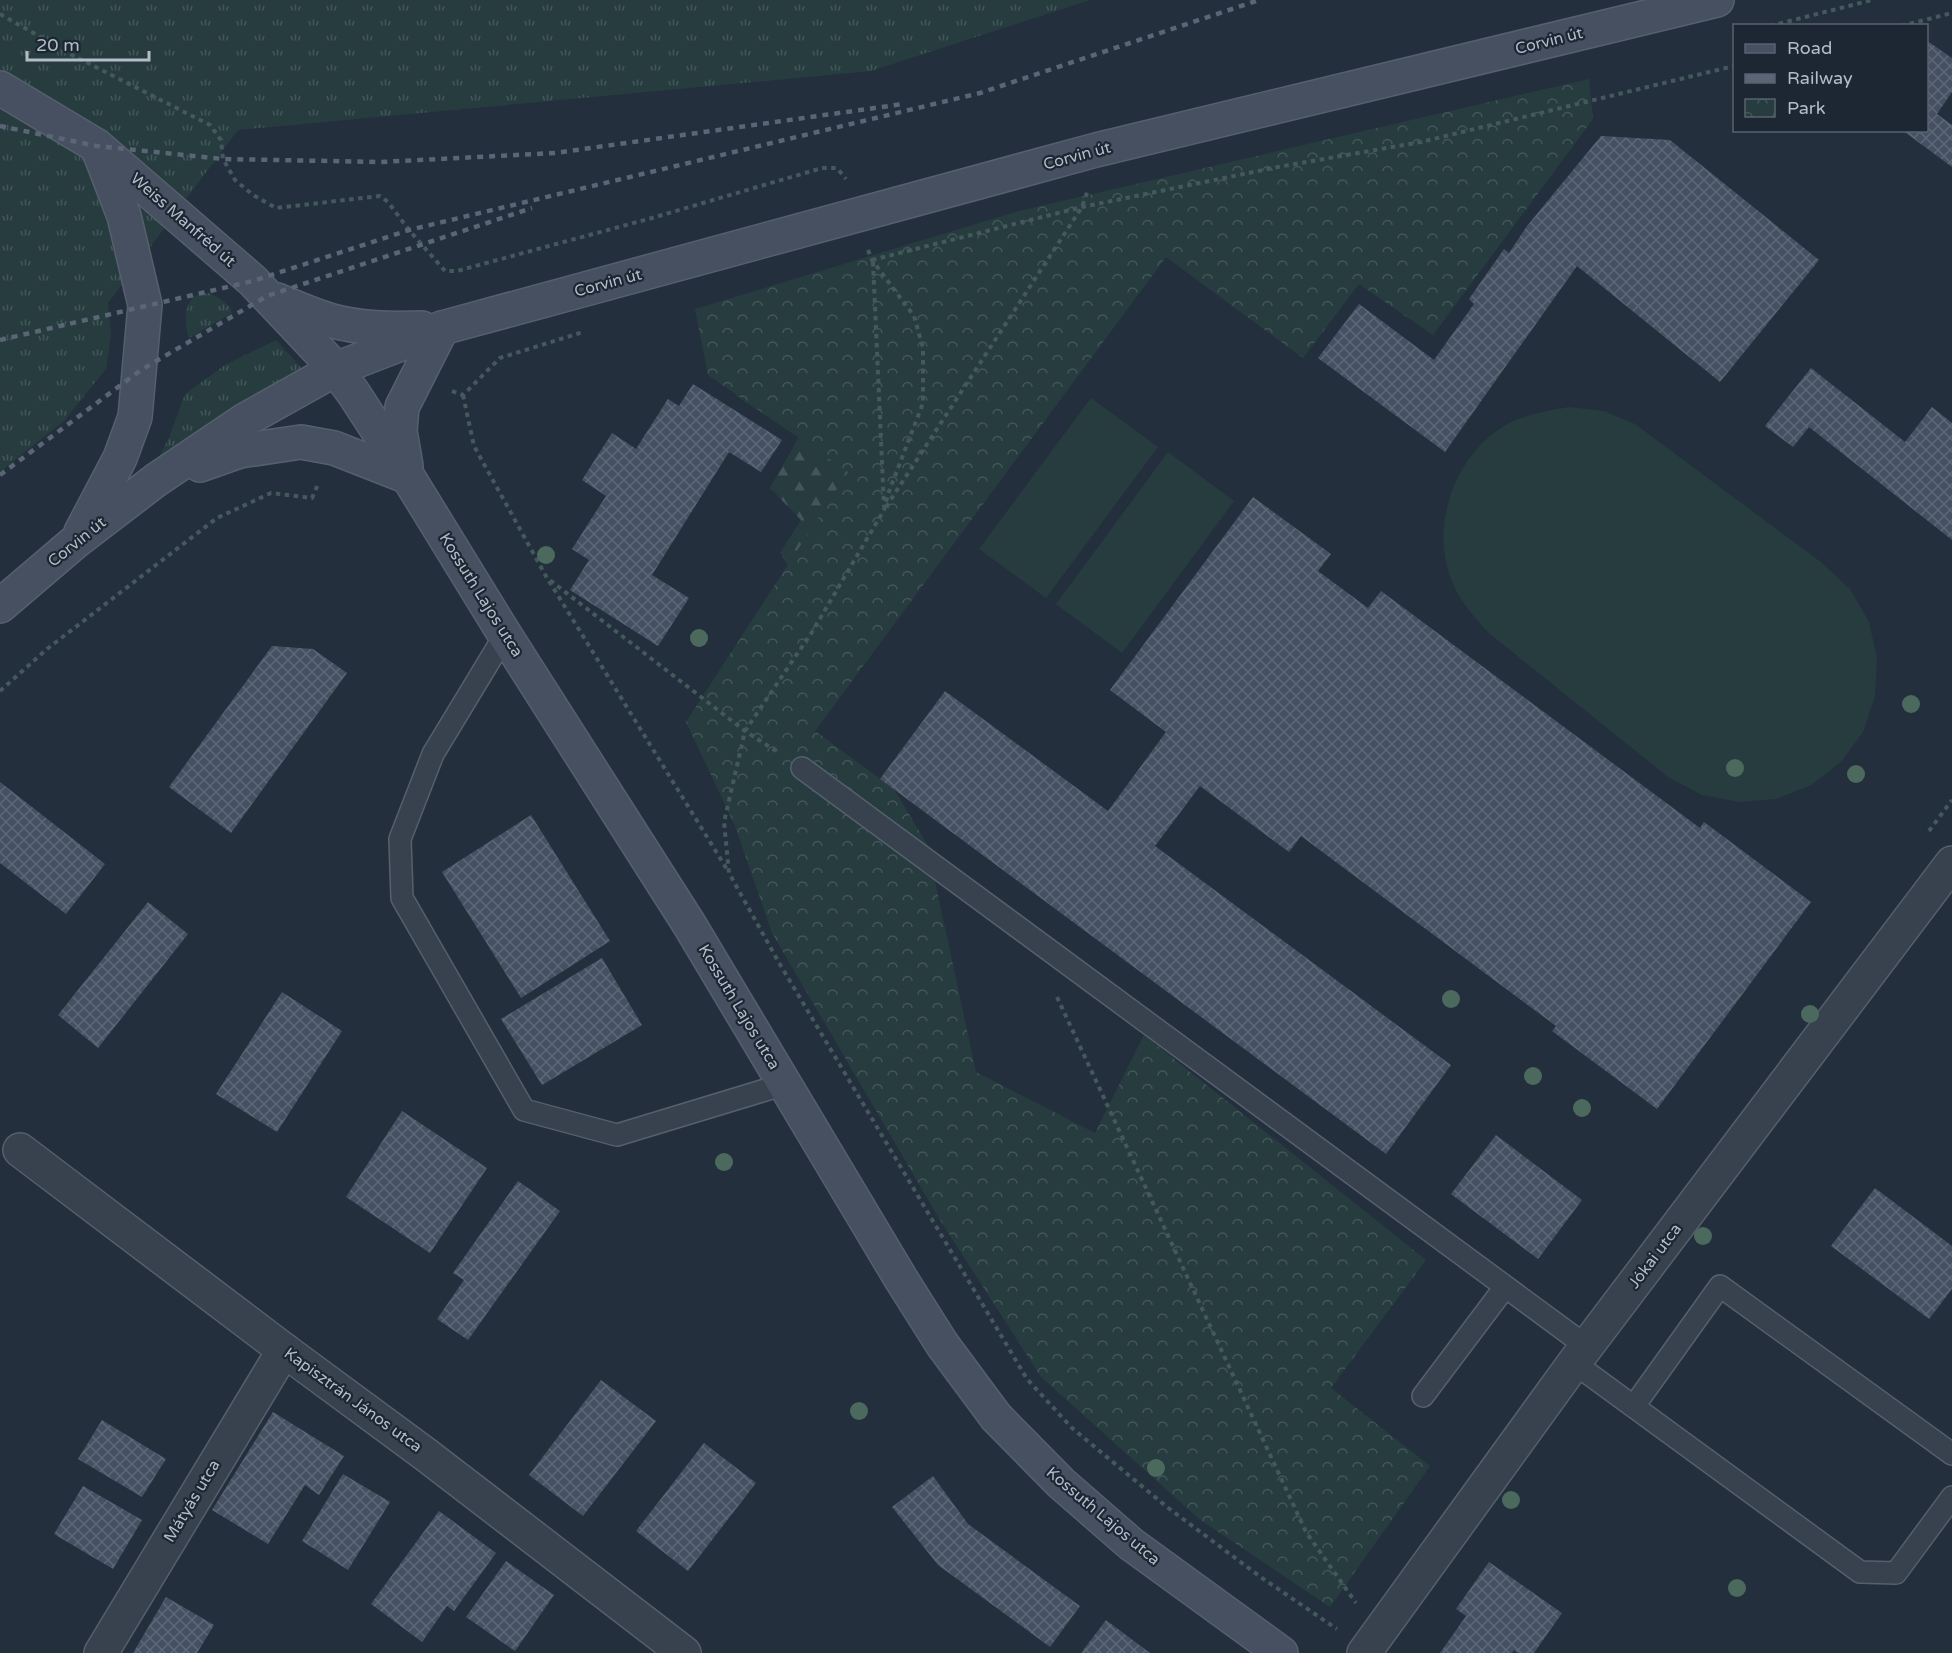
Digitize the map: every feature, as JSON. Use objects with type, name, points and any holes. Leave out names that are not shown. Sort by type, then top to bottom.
[{"type":"main road","name":"Corvin út","points":[[442,328],[1096,150],[1717,0]]},
{"type":"main road","name":"Weiss Manfréd út","points":[[0,88],[97,146],[253,281],[267,296]]},
{"type":"main road","name":"Weiss Manfréd út","points":[[75,542],[120,458],[135,417],[145,305],[124,216],[97,146]]},
{"type":"main road","points":[[267,296],[329,320],[356,326],[383,329],[442,328]]},
{"type":"main road","name":"Kossuth Lajos utca","points":[[267,296],[336,369],[408,477],[688,924],[901,1279],[942,1344],[996,1417],[1061,1483],[1131,1544],[1281,1653]]},
{"type":"main road","points":[[156,480],[246,420],[336,369],[442,328]]},
{"type":"main road","points":[[408,477],[400,431],[402,407],[442,328]]},
{"type":"main road","points":[[156,480],[240,451],[301,442],[334,448],[408,477]]},
{"type":"main road","name":"Corvin út","points":[[0,606],[75,542],[156,480]]},
{"type":"street","name":"Jókai utca","points":[[1364,1653],[1580,1355],[1952,863]]},
{"type":"street","name":"Kapisztrán János utca","points":[[20,1150],[284,1350],[426,1454],[684,1653]]},
{"type":"street","name":"Mátyás utca","points":[[101,1653],[284,1350]]},
{"type":"lane","points":[[505,635],[433,754],[400,839],[402,898],[524,1110],[617,1135],[784,1084]]},
{"type":"lane","points":[[802,768],[1505,1287],[1634,1406],[1860,1572],[1896,1573],[1952,1497]]},
{"type":"lane","points":[[1634,1406],[1720,1286],[1952,1454]]},
{"type":"lane","points":[[1423,1396],[1505,1287]]},
{"type":"path","points":[[1778,24],[1872,0]]},
{"type":"path","points":[[1909,24],[1952,13]]},
{"type":"path","points":[[0,14],[72,55],[210,125],[221,140],[223,159],[235,180],[253,195],[276,208],[380,196],[388,202],[445,271],[457,271],[822,168],[837,168],[846,177],[873,260],[914,316],[922,348],[923,403],[884,510]]},
{"type":"path","points":[[873,260],[1082,207],[1278,167],[1421,142],[1733,66]]},
{"type":"path","points":[[729,873],[724,822],[745,731],[812,632],[884,510],[1082,207]]},
{"type":"path","points":[[873,260],[884,510]]},
{"type":"path","points":[[463,395],[500,358],[591,329]]},
{"type":"path","points":[[417,376],[463,395]]},
{"type":"path","points":[[463,395],[474,446],[547,578],[729,873],[777,961],[1027,1379],[1072,1428],[1167,1507],[1262,1578],[1340,1632]]},
{"type":"path","points":[[0,691],[47,649],[217,518],[271,493],[312,498],[334,448]]},
{"type":"path","points":[[547,578],[745,731],[802,768]]},
{"type":"path","points":[[1055,955],[1051,985],[1071,1028],[1306,1532],[1358,1606]]},
{"type":"green space","points":[[0,0],[1090,0],[871,71],[238,130],[108,303],[111,334],[106,369],[64,421],[0,472]]},
{"type":"green space","points":[[1589,79],[1593,119],[1433,335],[1359,284],[1303,358],[1166,257],[815,731],[894,789],[927,844],[976,1072],[1095,1133],[1144,1035],[1426,1260],[1331,1388],[1430,1466],[1330,1607],[1199,1519],[1041,1377],[940,1220],[772,933],[735,826],[686,722],[848,472],[708,375],[695,309],[1019,211]]},
{"type":"green space","points":[[209,293],[230,307],[232,313],[189,338],[186,316],[190,301],[193,296]]},
{"type":"green space","points":[[814,303],[886,371],[806,591],[780,553],[801,520],[770,488],[799,437],[736,396]]},
{"type":"green space","points":[[276,340],[307,374],[156,462],[169,438],[185,394],[225,365]]},
{"type":"green space","points":[[1091,398],[1158,447],[1046,598],[979,549]]},
{"type":"green space","points":[[1569,407],[1604,411],[1635,424],[1822,563],[1850,589],[1869,622],[1877,658],[1875,696],[1863,732],[1841,762],[1811,785],[1776,799],[1739,802],[1702,795],[1668,777],[1490,634],[1463,602],[1451,579],[1445,558],[1444,536],[1451,493],[1460,473],[1472,455],[1504,426],[1528,416]]},
{"type":"green space","points":[[1168,452],[1234,501],[1122,653],[1056,604]]},
{"type":"building","points":[[1928,41],[1952,58],[1952,92],[1937,114],[1952,125],[1952,167],[1905,132],[1928,132]]},
{"type":"building","points":[[1601,136],[1670,140],[1819,260],[1720,382],[1577,266],[1445,452],[1318,358],[1359,304],[1434,360],[1474,304],[1469,299],[1504,249],[1509,253],[1527,226]]},
{"type":"building","points":[[1811,368],[1905,442],[1932,407],[1952,423],[1952,540],[1809,427],[1793,447],[1765,426]]},
{"type":"building","points":[[693,384],[782,440],[761,472],[729,452],[652,575],[689,598],[658,646],[570,590],[589,560],[572,549],[606,496],[582,480],[612,433],[636,449],[668,399],[679,406]]},
{"type":"building","points":[[1253,497],[1331,554],[1318,571],[1368,608],[1381,591],[1700,828],[1704,822],[1811,902],[1657,1109],[1552,1031],[1556,1026],[1301,836],[1289,852],[1200,786],[1155,846],[1451,1065],[1386,1154],[880,779],[945,691],[1108,811],[1166,732],[1110,690]]},
{"type":"building","points":[[272,646],[313,649],[347,673],[231,833],[169,787]]},
{"type":"building","points":[[0,782],[105,864],[66,914],[0,863]]},
{"type":"building","points":[[531,815],[610,941],[521,998],[442,872]]},
{"type":"building","points":[[148,902],[188,934],[98,1048],[58,1015]]},
{"type":"building","points":[[602,958],[642,1025],[542,1085],[501,1019]]},
{"type":"building","points":[[282,992],[342,1031],[277,1132],[216,1094]]},
{"type":"building","points":[[402,1111],[487,1168],[430,1253],[346,1197]]},
{"type":"building","points":[[1496,1135],[1582,1200],[1538,1259],[1451,1194]]},
{"type":"building","points":[[518,1181],[560,1211],[468,1340],[437,1319],[464,1280],[453,1273]]},
{"type":"building","points":[[1875,1188],[1952,1246],[1952,1289],[1929,1319],[1831,1246]]},
{"type":"building","points":[[601,1380],[656,1421],[583,1516],[529,1475]]},
{"type":"building","points":[[273,1412],[344,1456],[319,1495],[305,1485],[268,1544],[212,1510]]},
{"type":"building","points":[[102,1420],[166,1459],[142,1497],[78,1459]]},
{"type":"building","points":[[704,1443],[756,1483],[688,1571],[636,1531]]},
{"type":"building","points":[[343,1474],[390,1502],[348,1570],[302,1541]]},
{"type":"building","points":[[933,1476],[968,1524],[1080,1606],[1050,1647],[938,1565],[892,1507]]},
{"type":"building","points":[[83,1486],[142,1520],[113,1569],[54,1534]]},
{"type":"building","points":[[439,1511],[496,1553],[454,1611],[447,1606],[422,1642],[371,1604]]},
{"type":"building","points":[[506,1561],[554,1595],[515,1651],[466,1617]]},
{"type":"building","points":[[1489,1562],[1562,1613],[1534,1653],[1518,1653],[1514,1650],[1512,1653],[1440,1653],[1466,1616],[1456,1609]]},
{"type":"building","points":[[166,1597],[214,1625],[197,1653],[133,1653]]},
{"type":"building","points":[[1106,1620],[1150,1653],[1081,1653]]},
{"type":"railway","points":[[0,340],[253,281],[409,230],[980,93],[1259,0]]},
{"type":"railway","points":[[0,126],[97,146],[223,159],[381,162],[555,153],[903,104]]},
{"type":"railway","points":[[0,475],[141,370],[267,296],[532,208]]}]
